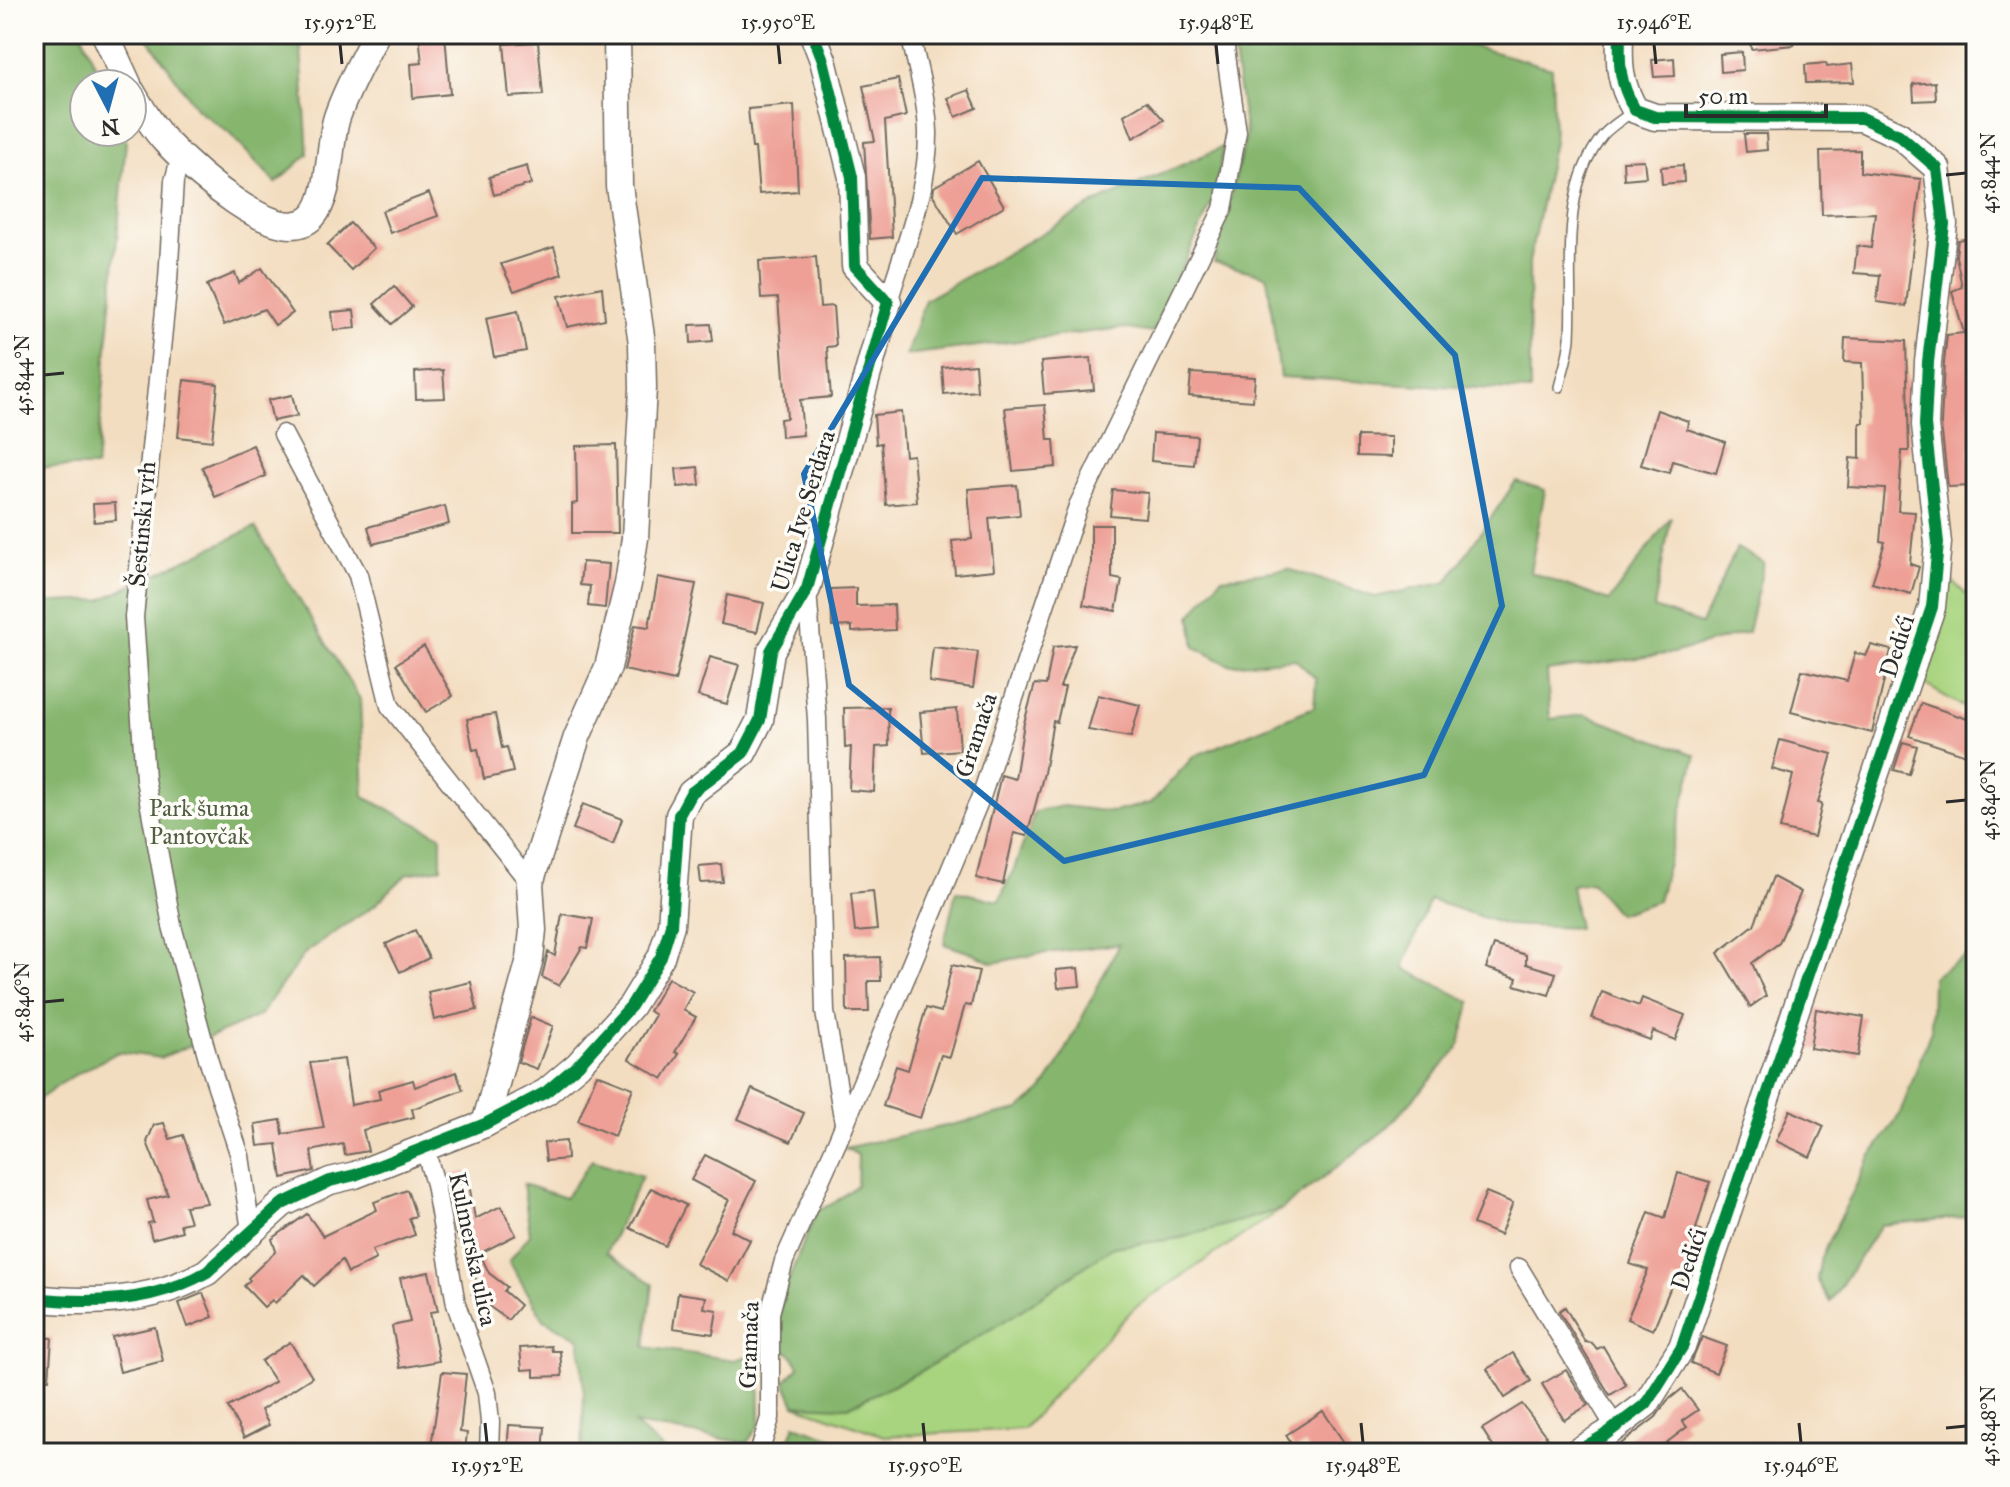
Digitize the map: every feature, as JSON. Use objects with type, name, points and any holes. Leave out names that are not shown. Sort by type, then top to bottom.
[{"type":"street","points":[[105,34],[121,68]]},
{"type":"street","points":[[148,117],[158,133],[181,156],[257,216],[290,225],[303,222],[312,217],[324,191],[337,117],[376,34]]},
{"type":"street","points":[[485,1124],[530,959],[533,930],[530,883],[577,737],[608,667],[628,584],[635,538],[643,388],[642,343],[619,186],[617,34]]},
{"type":"street","points":[[813,34],[823,60],[852,177],[855,266],[888,302]]},
{"type":"street","name":"Ulica Ive Serdara","points":[[425,1149],[485,1124],[546,1092],[578,1065],[631,1006],[667,943],[679,815],[691,793],[743,753],[760,720],[771,651],[807,589],[924,178],[928,131],[910,34]]},
{"type":"street","name":"Gramača","points":[[759,1453],[770,1418],[768,1327],[775,1289],[807,1206],[982,794],[1078,506],[1223,209],[1237,132],[1223,34]]},
{"type":"street","points":[[1620,34],[1619,65],[1623,89],[1635,110]]},
{"type":"street","name":"Dedići","points":[[1575,1453],[1646,1404],[1682,1347],[1932,607],[1938,543],[1925,425],[1928,362],[1944,224],[1937,168],[1899,135],[1862,118],[1655,117],[1635,110]]},
{"type":"street","name":"Šestinski vrh","points":[[181,156],[174,181],[168,280],[134,617],[145,779],[172,926],[209,1062],[240,1156],[251,1231]]},
{"type":"street","points":[[283,434],[358,575],[390,706],[530,883]]},
{"type":"street","name":"Ulica Ive Serdara","points":[[807,589],[817,719],[825,1012],[844,1125]]},
{"type":"street","points":[[34,1298],[98,1302],[178,1287],[207,1272],[275,1209],[330,1181],[425,1149]]},
{"type":"street","name":"Kulmerska ulica","points":[[425,1149],[441,1214],[456,1304],[487,1393],[489,1453]]},
{"type":"street","points":[[1519,1268],[1615,1427]]},
{"type":"lane","points":[[1559,387],[1570,343],[1572,218],[1580,175],[1592,150],[1606,132],[1635,110]]},
{"type":"highlighted area","points":[[982,178],[1299,188],[1455,355],[1502,606],[1424,775],[1064,861],[849,685],[804,474]]},
{"type":"green space","points":[[34,34],[82,34],[96,68],[68,68],[68,148],[125,148],[96,467],[34,467]]},
{"type":"green space","points":[[145,34],[300,34],[308,154],[276,183],[230,134],[197,109]]},
{"type":"green space","points":[[1231,34],[1429,34],[1552,68],[1554,142],[1529,262],[1530,391],[1280,377],[1267,276],[1214,262],[1246,136]]},
{"type":"green space","points":[[1223,147],[1215,196],[1152,333],[1122,328],[906,355],[925,300],[1097,202]]},
{"type":"green space","points":[[1516,481],[1545,490],[1530,572],[1609,601],[1671,517],[1654,608],[1701,624],[1737,548],[1764,563],[1748,632],[1673,653],[1547,671],[1550,719],[1585,715],[1696,755],[1658,901],[1618,914],[1591,882],[1571,885],[1578,928],[1506,925],[1430,900],[1403,968],[1471,1002],[1458,1049],[1386,1129],[1282,1209],[1180,1238],[1113,1247],[1014,1315],[923,1370],[848,1407],[795,1405],[785,1381],[799,1367],[792,1355],[777,1345],[780,1311],[790,1276],[817,1211],[834,1203],[857,1185],[858,1155],[845,1148],[1019,1110],[1042,1090],[1058,1066],[1119,944],[993,963],[944,944],[956,891],[999,901],[1035,812],[1063,806],[1113,812],[1151,803],[1194,756],[1314,707],[1316,679],[1295,659],[1229,665],[1195,647],[1191,616],[1221,578],[1288,569],[1375,597],[1447,582]]},
{"type":"green space","name":"Park šuma Pantovčak","points":[[255,527],[360,699],[364,797],[441,836],[441,868],[407,874],[375,905],[305,953],[259,1016],[161,1058],[118,1052],[69,1078],[34,1103],[34,603],[101,600]]},
{"type":"green space","points":[[1950,579],[1976,604],[1976,714],[1919,681],[1943,613]]},
{"type":"green space","points":[[1976,953],[1976,1216],[1881,1225],[1830,1302],[1817,1279],[1821,1257],[1870,1157],[1900,1114],[1931,1030],[1932,977]]},
{"type":"green space","points":[[592,1160],[642,1176],[606,1253],[653,1284],[645,1347],[735,1360],[759,1352],[760,1424],[747,1443],[634,1424],[667,1453],[582,1453],[584,1391],[579,1338],[544,1320],[509,1261],[530,1234],[523,1184],[565,1198]]},
{"type":"green space","points":[[1282,1209],[1133,1309],[1023,1429],[884,1436],[795,1405],[848,1407],[923,1370],[1014,1315],[1113,1247],[1180,1238]]},
{"type":"green space","points":[[795,1425],[877,1453],[784,1453]]},
{"type":"building","points":[[419,34],[445,34],[450,94],[413,98],[411,64],[422,63]]},
{"type":"building","points":[[1750,34],[1793,34],[1794,45],[1751,49]]},
{"type":"building","points":[[538,42],[543,95],[509,97],[504,44]]},
{"type":"building","points":[[1742,52],[1743,70],[1721,72],[1720,54]]},
{"type":"building","points":[[1674,58],[1675,76],[1654,77],[1652,60]]},
{"type":"building","points":[[1826,63],[1827,67],[1852,64],[1854,82],[1806,83],[1805,65]]},
{"type":"building","points":[[898,79],[906,116],[885,121],[892,237],[870,239],[864,142],[875,141],[863,86]]},
{"type":"building","points":[[1935,82],[1936,100],[1914,101],[1913,84]]},
{"type":"building","points":[[969,90],[977,108],[956,117],[948,98]]},
{"type":"building","points":[[1147,101],[1164,120],[1133,138],[1124,115]]},
{"type":"building","points":[[794,105],[798,191],[759,194],[748,109]]},
{"type":"building","points":[[1744,134],[1766,134],[1767,150],[1746,152]]},
{"type":"building","points":[[1860,150],[1860,172],[1921,179],[1906,306],[1877,302],[1880,275],[1854,273],[1857,246],[1871,248],[1875,213],[1822,215],[1820,151]]},
{"type":"building","points":[[1644,160],[1646,177],[1624,179],[1623,161]]},
{"type":"building","points":[[978,161],[1004,206],[957,234],[933,195],[934,187]]},
{"type":"building","points":[[1683,165],[1684,182],[1662,184],[1661,167]]},
{"type":"building","points":[[527,166],[531,184],[494,195],[489,177]]},
{"type":"building","points":[[429,193],[438,216],[390,233],[382,211]]},
{"type":"building","points":[[350,223],[374,248],[351,270],[327,245]]},
{"type":"building","points":[[1976,237],[1976,449],[1970,449],[1971,486],[1948,487],[1941,424],[1947,335],[1964,333],[1952,291],[1962,287],[1956,256],[1958,240]]},
{"type":"building","points":[[554,247],[562,274],[514,291],[501,264]]},
{"type":"building","points":[[816,257],[820,307],[833,306],[836,346],[827,347],[831,397],[800,400],[803,435],[781,437],[780,419],[787,418],[778,298],[761,299],[759,261]]},
{"type":"building","points":[[262,268],[293,313],[275,325],[264,309],[224,325],[207,285],[235,273],[239,283]]},
{"type":"building","points":[[394,286],[412,307],[392,324],[374,304]]},
{"type":"building","points":[[602,287],[605,319],[567,327],[559,296]]},
{"type":"building","points":[[354,310],[356,328],[334,330],[332,312]]},
{"type":"building","points":[[518,311],[526,351],[494,357],[486,318]]},
{"type":"building","points":[[711,324],[713,341],[691,343],[690,325]]},
{"type":"building","points":[[1845,338],[1906,341],[1909,451],[1902,451],[1898,511],[1915,512],[1910,564],[1919,567],[1911,594],[1872,583],[1885,542],[1880,541],[1885,489],[1848,487],[1850,458],[1860,459],[1860,423],[1864,423],[1862,363],[1844,362]]},
{"type":"building","points":[[1091,358],[1094,390],[1044,394],[1041,362]]},
{"type":"building","points":[[975,364],[977,391],[944,394],[942,367]]},
{"type":"building","points":[[443,370],[445,398],[416,399],[415,372]]},
{"type":"building","points":[[1191,373],[1255,377],[1253,401],[1189,396]]},
{"type":"building","points":[[184,380],[218,384],[212,441],[178,437]]},
{"type":"building","points":[[292,395],[297,416],[273,421],[268,400]]},
{"type":"building","points":[[1045,405],[1048,440],[1054,440],[1056,467],[1013,471],[1005,408]]},
{"type":"building","points":[[1657,410],[1688,421],[1687,429],[1725,442],[1716,473],[1672,461],[1669,473],[1641,465]]},
{"type":"building","points":[[901,412],[905,456],[913,455],[917,502],[886,505],[881,443],[876,444],[874,415]]},
{"type":"building","points":[[1153,433],[1197,436],[1194,465],[1151,461]]},
{"type":"building","points":[[1357,436],[1391,437],[1391,457],[1357,456]]},
{"type":"building","points":[[253,445],[266,476],[215,497],[202,467]]},
{"type":"building","points":[[616,445],[618,533],[572,533],[572,504],[577,503],[576,446]]},
{"type":"building","points":[[698,467],[700,485],[678,487],[676,469]]},
{"type":"building","points":[[1017,485],[1020,515],[989,518],[994,570],[955,574],[952,541],[972,539],[968,489]]},
{"type":"building","points":[[1113,490],[1148,493],[1145,518],[1110,515]]},
{"type":"building","points":[[115,503],[116,520],[94,522],[93,504]]},
{"type":"building","points":[[445,506],[449,524],[373,544],[368,527]]},
{"type":"building","points":[[1091,525],[1112,525],[1112,578],[1122,580],[1116,611],[1083,605],[1091,563]]},
{"type":"building","points":[[582,562],[609,564],[605,608],[588,606],[590,586],[580,585]]},
{"type":"building","points":[[658,577],[696,584],[675,681],[624,670],[635,625],[649,627]]},
{"type":"building","points":[[856,588],[856,606],[894,605],[895,630],[852,632],[852,626],[832,627],[831,589]]},
{"type":"building","points":[[727,595],[764,603],[757,632],[721,624]]},
{"type":"building","points":[[1075,645],[1060,687],[1065,687],[1057,722],[1053,721],[1044,773],[1027,836],[1014,833],[1003,884],[976,878],[1001,775],[1015,779],[1024,723],[1035,684],[1046,685],[1053,647]]},
{"type":"building","points":[[1871,645],[1891,650],[1872,733],[1791,712],[1802,670],[1847,681],[1855,653],[1866,656]]},
{"type":"building","points":[[424,646],[453,696],[426,712],[396,664]]},
{"type":"building","points":[[933,647],[978,652],[973,688],[929,682]]},
{"type":"building","points":[[710,657],[739,665],[727,704],[698,696]]},
{"type":"building","points":[[1098,695],[1140,705],[1131,737],[1088,730]]},
{"type":"building","points":[[1921,703],[1976,722],[1966,755],[1909,736]]},
{"type":"building","points":[[888,707],[889,746],[876,747],[874,792],[849,790],[851,747],[845,748],[844,708]]},
{"type":"building","points":[[957,709],[960,750],[924,753],[920,712]]},
{"type":"building","points":[[495,714],[502,748],[507,747],[513,772],[484,779],[478,749],[473,750],[467,719]]},
{"type":"building","points":[[1780,740],[1832,754],[1818,803],[1822,804],[1814,837],[1780,829],[1793,775],[1772,769]]},
{"type":"building","points":[[1903,742],[1917,746],[1909,774],[1894,770]]},
{"type":"building","points":[[583,804],[622,819],[613,844],[573,829]]},
{"type":"building","points":[[721,864],[723,882],[701,883],[699,866]]},
{"type":"building","points":[[1773,877],[1801,892],[1779,943],[1752,963],[1766,996],[1750,1007],[1718,953],[1754,925]]},
{"type":"building","points":[[873,891],[877,930],[855,932],[851,893]]},
{"type":"building","points":[[562,914],[593,919],[587,948],[582,947],[559,986],[542,977],[548,952],[555,956]]},
{"type":"building","points":[[415,930],[429,958],[400,972],[386,944]]},
{"type":"building","points":[[1494,945],[1526,955],[1526,964],[1556,973],[1549,995],[1515,985],[1517,978],[1486,968]]},
{"type":"building","points":[[880,957],[881,981],[868,981],[869,1012],[847,1012],[846,958]]},
{"type":"building","points":[[952,965],[979,971],[971,1006],[965,1005],[950,1057],[941,1055],[920,1118],[883,1106],[896,1066],[908,1070],[926,1008],[941,1012]]},
{"type":"building","points":[[1078,968],[1080,986],[1058,988],[1056,970]]},
{"type":"building","points":[[668,978],[693,992],[683,1010],[696,1017],[663,1079],[629,1059],[655,1015],[649,1011]]},
{"type":"building","points":[[471,982],[477,1010],[434,1020],[428,992]]},
{"type":"building","points":[[1602,992],[1639,1006],[1642,998],[1685,1015],[1675,1040],[1653,1031],[1650,1040],[1592,1018]]},
{"type":"building","points":[[1816,1009],[1864,1017],[1858,1056],[1810,1048]]},
{"type":"building","points":[[531,1017],[553,1026],[537,1069],[518,1062]]},
{"type":"building","points":[[344,1059],[351,1105],[380,1099],[378,1090],[413,1080],[415,1087],[456,1072],[463,1090],[412,1109],[414,1117],[363,1130],[368,1151],[345,1155],[343,1144],[311,1151],[314,1171],[282,1178],[277,1144],[258,1146],[255,1124],[281,1120],[283,1134],[324,1128],[310,1063]]},
{"type":"building","points":[[597,1074],[633,1088],[614,1136],[578,1121]]},
{"type":"building","points":[[752,1089],[804,1113],[791,1142],[738,1119]]},
{"type":"building","points":[[1790,1110],[1824,1126],[1810,1157],[1776,1141]]},
{"type":"building","points":[[164,1123],[170,1139],[183,1135],[207,1203],[185,1206],[190,1222],[180,1224],[182,1231],[152,1239],[148,1223],[153,1222],[147,1200],[168,1195],[147,1142],[154,1125]]},
{"type":"building","points":[[566,1141],[567,1159],[546,1161],[544,1143]]},
{"type":"building","points":[[705,1155],[756,1181],[731,1230],[750,1240],[729,1281],[696,1264],[729,1200],[691,1180]]},
{"type":"building","points":[[467,1172],[475,1219],[501,1206],[516,1235],[469,1259],[456,1233],[445,1176]]},
{"type":"building","points":[[1678,1173],[1710,1182],[1696,1229],[1701,1230],[1682,1282],[1674,1279],[1653,1330],[1627,1319],[1648,1270],[1630,1264],[1649,1212],[1665,1218]]},
{"type":"building","points":[[651,1188],[686,1205],[665,1246],[630,1228]]},
{"type":"building","points":[[407,1190],[416,1216],[409,1218],[415,1235],[372,1250],[376,1259],[348,1273],[342,1260],[314,1286],[304,1275],[275,1303],[272,1300],[264,1307],[244,1286],[250,1280],[248,1278],[276,1251],[272,1239],[307,1214],[323,1236],[377,1210],[374,1202]]},
{"type":"building","points":[[1486,1192],[1513,1203],[1500,1235],[1473,1224]]},
{"type":"building","points":[[481,1256],[489,1273],[507,1287],[504,1291],[520,1305],[508,1320],[472,1294],[479,1286],[468,1262]]},
{"type":"building","points":[[429,1272],[438,1311],[430,1312],[439,1361],[400,1368],[392,1326],[410,1322],[400,1278]]},
{"type":"building","points":[[203,1293],[213,1317],[188,1327],[179,1303]]},
{"type":"building","points":[[678,1293],[706,1297],[704,1308],[717,1310],[713,1334],[673,1328]]},
{"type":"building","points":[[1565,1307],[1585,1342],[1592,1343],[1597,1349],[1603,1346],[1626,1385],[1610,1395],[1559,1311]]},
{"type":"building","points":[[155,1327],[163,1361],[120,1372],[112,1337]]},
{"type":"building","points":[[34,1337],[52,1338],[49,1379],[34,1378]]},
{"type":"building","points":[[1702,1337],[1727,1346],[1716,1373],[1691,1363]]},
{"type":"building","points":[[290,1342],[312,1377],[261,1410],[269,1425],[244,1438],[228,1407],[275,1382],[261,1361]]},
{"type":"building","points":[[551,1346],[552,1351],[560,1351],[562,1376],[534,1377],[534,1369],[522,1370],[520,1348]]},
{"type":"building","points":[[1513,1353],[1531,1381],[1505,1398],[1487,1369]]},
{"type":"building","points":[[1566,1370],[1588,1405],[1564,1420],[1542,1384]]},
{"type":"building","points":[[442,1372],[466,1374],[460,1432],[467,1433],[465,1450],[431,1446]]},
{"type":"building","points":[[1682,1389],[1698,1410],[1682,1421],[1687,1427],[1653,1453],[1609,1453],[1656,1417],[1667,1401]]},
{"type":"building","points":[[1522,1404],[1549,1440],[1529,1453],[1497,1453],[1482,1429]]},
{"type":"building","points":[[1323,1411],[1351,1453],[1311,1453],[1305,1444],[1295,1450],[1286,1435]]},
{"type":"building","points":[[509,1425],[545,1427],[543,1453],[507,1453]]},
{"type":"cycle path","points":[[34,1298],[79,1301],[123,1299],[187,1282],[207,1272],[282,1204],[330,1181],[355,1175],[485,1124],[546,1092],[578,1065],[631,1006],[661,957],[671,925],[679,815],[691,793],[743,753],[760,720],[771,651],[807,589],[888,302],[855,266],[852,177],[823,60],[813,34]]},
{"type":"cycle path","points":[[1575,1453],[1646,1404],[1682,1347],[1932,607],[1938,543],[1925,425],[1928,362],[1944,224],[1937,168],[1899,135],[1862,118],[1655,117],[1635,110],[1621,74],[1620,34]]}]
